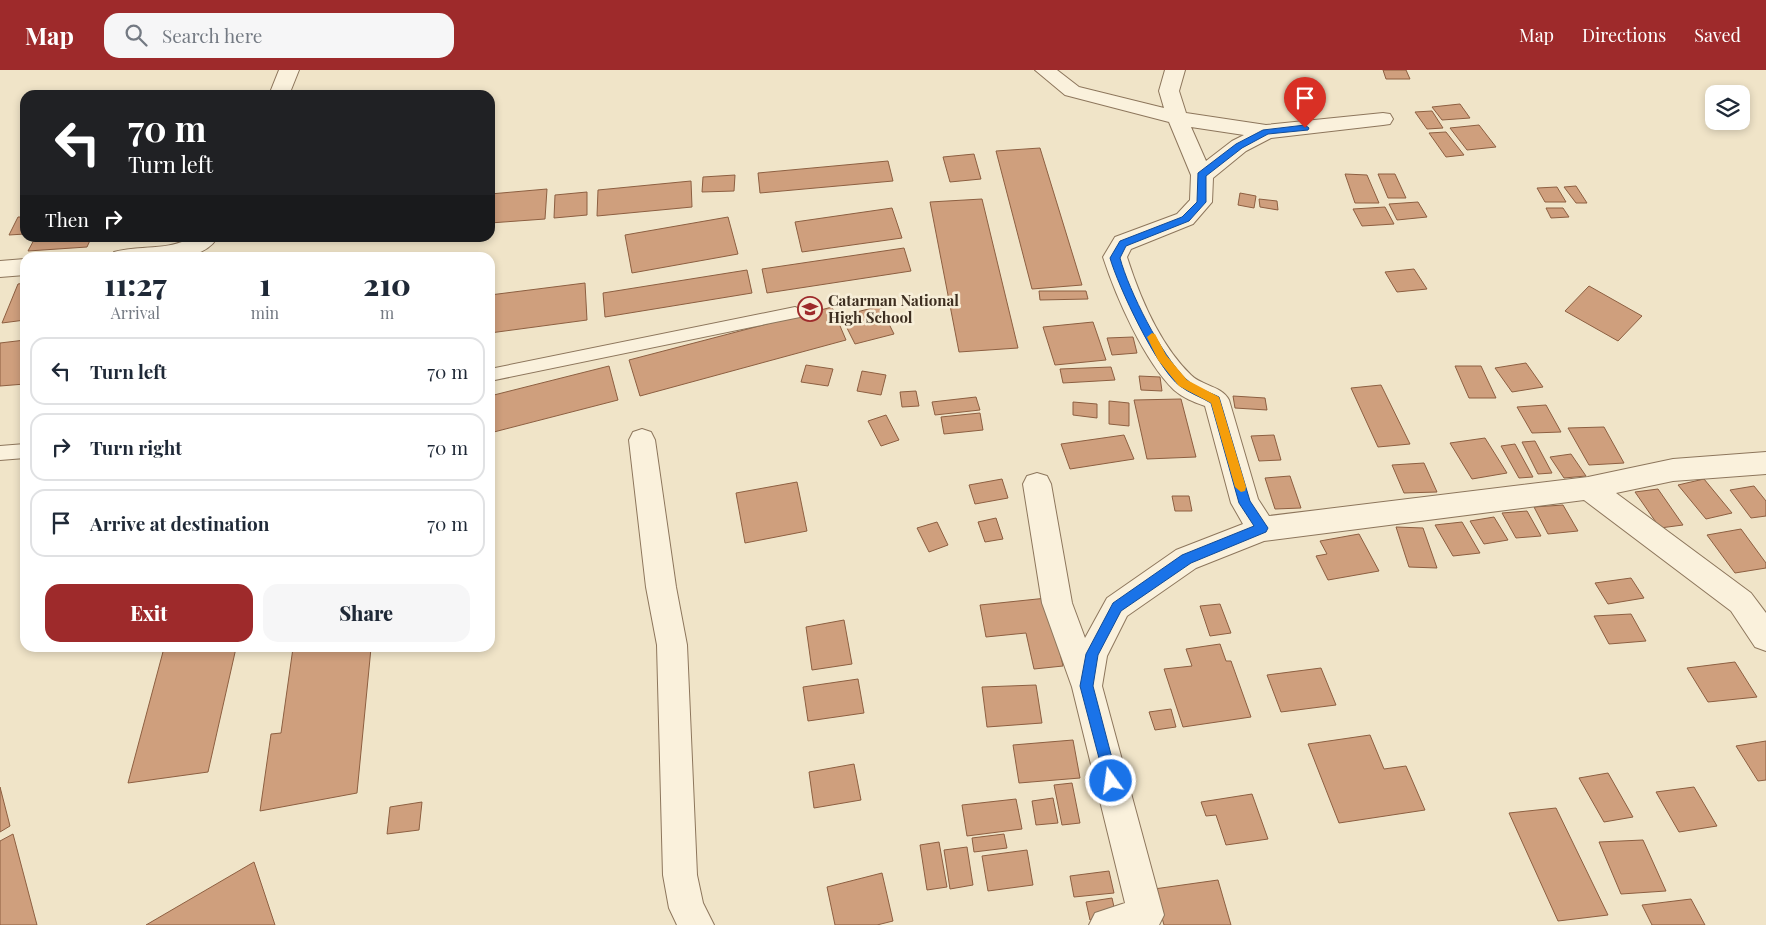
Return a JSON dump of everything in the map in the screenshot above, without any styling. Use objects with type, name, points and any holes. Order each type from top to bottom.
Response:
[{"type":"street","points":[[281,90],[289,70]]},
{"type":"street","points":[[1045,70],[1072,91],[1178,118],[1266,132],[1383,119]]},
{"type":"street","points":[[1175,70],[1169,90],[1178,118],[1202,175],[1201,202],[1185,219],[1123,244],[1115,258],[1120,275],[1162,357],[1183,383],[1216,400],[1245,503],[1262,528]]},
{"type":"street","points":[[1202,175],[1239,146],[1266,132]]},
{"type":"street","points":[[169,252],[201,242]]},
{"type":"street","points":[[0,270],[20,268]]},
{"type":"street","points":[[642,440],[661,587],[672,645],[680,875],[687,908],[696,925]]},
{"type":"street","points":[[1087,686],[1092,654],[1117,607],[1186,559],[1262,528],[1588,488],[1673,470],[1766,463]]},
{"type":"street","points":[[1037,484],[1057,603],[1087,686],[1148,920],[1107,925]]},
{"type":"street","points":[[1588,488],[1741,602],[1766,637]]},
{"type":"lane","points":[[495,374],[795,313]]},
{"type":"lane","points":[[0,453],[20,451]]},
{"type":"building","points":[[1383,70],[1406,70],[1410,79],[1386,79]]},
{"type":"building","points":[[1460,104],[1470,118],[1442,120],[1432,107]]},
{"type":"building","points":[[1432,111],[1443,128],[1427,129],[1415,112]]},
{"type":"building","points":[[1479,125],[1496,147],[1467,150],[1450,128]]},
{"type":"building","points":[[1446,132],[1464,155],[1446,157],[1429,133]]},
{"type":"building","points":[[1040,148],[1082,285],[1032,289],[996,151]]},
{"type":"building","points":[[974,154],[981,179],[950,182],[943,157]]},
{"type":"building","points":[[888,161],[893,181],[760,193],[758,173]]},
{"type":"building","points":[[1345,174],[1367,175],[1379,203],[1355,203]]},
{"type":"building","points":[[1378,174],[1395,174],[1406,198],[1388,198]]},
{"type":"building","points":[[735,175],[734,191],[702,192],[703,177]]},
{"type":"building","points":[[691,181],[692,207],[597,216],[598,190]]},
{"type":"building","points":[[1576,186],[1587,203],[1576,203],[1564,187]]},
{"type":"building","points":[[1557,187],[1566,202],[1545,202],[1537,188]]},
{"type":"building","points":[[547,189],[545,219],[495,223],[495,194]]},
{"type":"building","points":[[587,192],[587,215],[554,218],[555,195]]},
{"type":"building","points":[[1240,193],[1256,196],[1254,208],[1238,205]]},
{"type":"building","points":[[982,199],[1018,348],[959,352],[930,202]]},
{"type":"building","points":[[1259,199],[1277,201],[1278,210],[1260,207]]},
{"type":"building","points":[[1418,202],[1427,217],[1397,220],[1389,204]]},
{"type":"building","points":[[1385,207],[1394,224],[1362,226],[1353,209]]},
{"type":"building","points":[[892,208],[902,238],[802,252],[795,222]]},
{"type":"building","points":[[1546,208],[1563,208],[1569,217],[1551,218]]},
{"type":"building","points":[[18,217],[20,217],[20,234],[9,235]]},
{"type":"building","points":[[728,217],[738,254],[632,273],[625,235]]},
{"type":"building","points":[[33,242],[89,242],[87,247],[28,251]]},
{"type":"building","points":[[904,248],[911,271],[767,293],[762,269]]},
{"type":"building","points":[[1414,269],[1427,289],[1397,292],[1385,272]]},
{"type":"building","points":[[747,270],[752,293],[605,317],[603,293]]},
{"type":"building","points":[[585,283],[587,320],[495,332],[495,294]]},
{"type":"building","points":[[18,284],[20,284],[20,321],[2,323]]},
{"type":"building","points":[[1589,286],[1642,316],[1618,341],[1565,311]]},
{"type":"building","points":[[1039,291],[1086,291],[1088,299],[1040,300]]},
{"type":"building","points":[[880,306],[894,334],[855,344],[841,316]]},
{"type":"building","points":[[832,307],[846,340],[640,396],[629,360]]},
{"type":"building","points":[[1093,322],[1106,360],[1055,365],[1043,327]]},
{"type":"building","points":[[1133,337],[1137,353],[1112,355],[1107,338]]},
{"type":"building","points":[[20,341],[20,384],[0,386],[0,343]]},
{"type":"building","points":[[1526,363],[1543,387],[1512,392],[1495,368]]},
{"type":"building","points":[[806,365],[833,369],[828,386],[801,382]]},
{"type":"building","points":[[609,366],[618,400],[495,432],[495,395]]},
{"type":"building","points":[[1455,366],[1481,366],[1496,398],[1469,398]]},
{"type":"building","points":[[1111,367],[1115,380],[1063,383],[1060,369]]},
{"type":"building","points":[[862,371],[886,375],[881,395],[857,391]]},
{"type":"building","points":[[1139,376],[1160,377],[1162,391],[1141,390]]},
{"type":"building","points":[[1381,385],[1410,444],[1378,447],[1351,388]]},
{"type":"building","points":[[916,391],[919,406],[902,407],[900,392]]},
{"type":"building","points":[[1233,396],[1265,398],[1267,410],[1235,408]]},
{"type":"building","points":[[976,397],[980,410],[935,415],[932,402]]},
{"type":"building","points":[[1181,399],[1196,457],[1147,459],[1134,400]]},
{"type":"building","points":[[1109,401],[1129,403],[1129,426],[1109,424]]},
{"type":"building","points":[[1073,402],[1097,404],[1097,418],[1073,415]]},
{"type":"building","points":[[1546,405],[1561,432],[1532,433],[1517,407]]},
{"type":"building","points":[[980,413],[983,430],[944,434],[941,417]]},
{"type":"building","points":[[886,415],[899,440],[881,446],[868,421]]},
{"type":"building","points":[[1604,427],[1624,463],[1589,465],[1568,428]]},
{"type":"building","points":[[1124,435],[1134,459],[1070,469],[1061,444]]},
{"type":"building","points":[[1274,435],[1281,460],[1259,461],[1251,436]]},
{"type":"building","points":[[1485,438],[1507,473],[1472,479],[1450,443]]},
{"type":"building","points":[[1535,441],[1552,473],[1538,474],[1522,442]]},
{"type":"building","points":[[1515,444],[1533,477],[1519,478],[1501,446]]},
{"type":"building","points":[[1571,454],[1586,476],[1564,478],[1550,457]]},
{"type":"building","points":[[1424,463],[1437,492],[1404,493],[1392,465]]},
{"type":"building","points":[[1290,476],[1301,508],[1275,509],[1265,478]]},
{"type":"building","points":[[1002,479],[1008,498],[975,504],[969,485]]},
{"type":"building","points":[[1704,479],[1732,513],[1706,519],[1678,485]]},
{"type":"building","points":[[797,482],[807,531],[745,543],[736,493]]},
{"type":"building","points":[[1754,486],[1766,501],[1766,516],[1751,518],[1730,490]]},
{"type":"building","points":[[1658,489],[1683,525],[1660,528],[1635,492]]},
{"type":"building","points":[[1172,496],[1189,496],[1192,511],[1175,511]]},
{"type":"building","points":[[1563,505],[1578,531],[1548,534],[1534,507]]},
{"type":"building","points":[[1527,511],[1541,536],[1516,538],[1502,513]]},
{"type":"building","points":[[1494,517],[1508,540],[1484,544],[1470,521]]},
{"type":"building","points":[[996,518],[1003,539],[985,542],[978,522]]},
{"type":"building","points":[[937,522],[948,545],[929,552],[917,528]]},
{"type":"building","points":[[1462,522],[1480,553],[1453,556],[1435,525]]},
{"type":"building","points":[[1396,527],[1423,528],[1437,568],[1409,567]]},
{"type":"building","points":[[1741,529],[1766,563],[1766,568],[1735,573],[1707,535]]},
{"type":"building","points":[[1359,534],[1379,571],[1328,580],[1316,556],[1327,554],[1320,541]]},
{"type":"building","points":[[1631,578],[1644,598],[1608,604],[1595,583]]},
{"type":"building","points":[[1047,598],[1063,666],[1034,669],[1026,633],[986,637],[980,605]]},
{"type":"building","points":[[1220,604],[1231,633],[1210,636],[1200,606]]},
{"type":"building","points":[[1631,614],[1646,641],[1609,644],[1594,616]]},
{"type":"building","points":[[844,620],[852,664],[812,670],[806,627]]},
{"type":"building","points":[[1220,644],[1226,661],[1231,661],[1251,717],[1183,727],[1164,669],[1192,666],[1186,649]]},
{"type":"building","points":[[163,652],[235,652],[208,772],[128,783]]},
{"type":"building","points":[[292,652],[371,652],[357,793],[260,811],[271,734],[281,733]]},
{"type":"building","points":[[1735,662],[1757,697],[1708,702],[1687,668]]},
{"type":"building","points":[[1321,668],[1336,705],[1281,712],[1267,675]]},
{"type":"building","points":[[858,679],[864,713],[808,721],[803,687]]},
{"type":"building","points":[[1036,685],[1042,723],[987,727],[982,687]]},
{"type":"building","points":[[1171,709],[1176,727],[1155,730],[1149,712]]},
{"type":"building","points":[[1370,735],[1384,769],[1406,766],[1425,810],[1339,823],[1308,744]]},
{"type":"building","points":[[1073,740],[1080,778],[1019,783],[1013,745]]},
{"type":"building","points":[[1766,741],[1766,780],[1758,781],[1736,746]]},
{"type":"building","points":[[854,764],[861,800],[814,808],[809,772]]},
{"type":"building","points":[[1608,773],[1633,817],[1604,822],[1579,778]]},
{"type":"building","points":[[1072,783],[1080,823],[1062,825],[1054,785]]},
{"type":"building","points":[[0,787],[10,826],[0,832]]},
{"type":"building","points":[[1694,787],[1717,826],[1679,832],[1656,792]]},
{"type":"building","points":[[1252,794],[1268,839],[1226,845],[1216,815],[1206,816],[1201,802]]},
{"type":"building","points":[[1053,798],[1058,823],[1036,825],[1032,801]]},
{"type":"building","points":[[1016,799],[1022,829],[967,836],[962,805]]},
{"type":"building","points":[[422,802],[419,830],[387,834],[390,807]]},
{"type":"building","points":[[1556,808],[1608,915],[1558,921],[1509,813]]},
{"type":"building","points":[[13,834],[37,925],[0,925],[0,841]]},
{"type":"building","points":[[1004,834],[1007,848],[974,852],[972,838]]},
{"type":"building","points":[[1643,840],[1666,891],[1621,894],[1599,842]]},
{"type":"building","points":[[939,842],[947,887],[927,890],[920,845]]},
{"type":"building","points":[[967,847],[973,885],[950,889],[944,850]]},
{"type":"building","points":[[1027,850],[1033,885],[988,891],[982,856]]},
{"type":"building","points":[[254,862],[275,925],[146,925]]},
{"type":"building","points":[[1109,871],[1114,893],[1074,897],[1070,876]]},
{"type":"building","points":[[882,873],[893,921],[877,925],[835,925],[827,887]]},
{"type":"building","points":[[1218,880],[1231,925],[1164,925],[1154,889]]},
{"type":"building","points":[[1112,898],[1116,916],[1090,920],[1086,902]]},
{"type":"building","points":[[1691,899],[1705,925],[1652,925],[1642,905]]},
{"type":"slow traffic","points":[[1152,337],[1162,357],[1183,383],[1216,400],[1241,487]]},
{"type":"place","name":"Catarman National High School","points":[[810,309]]},
{"type":"route","points":[[1111,781],[1087,686],[1092,654],[1117,607],[1186,559],[1262,528],[1245,503],[1216,400],[1183,383],[1162,357],[1120,275],[1115,258],[1123,244],[1185,219],[1201,202],[1202,175],[1239,146],[1266,132],[1305,128]]}]
